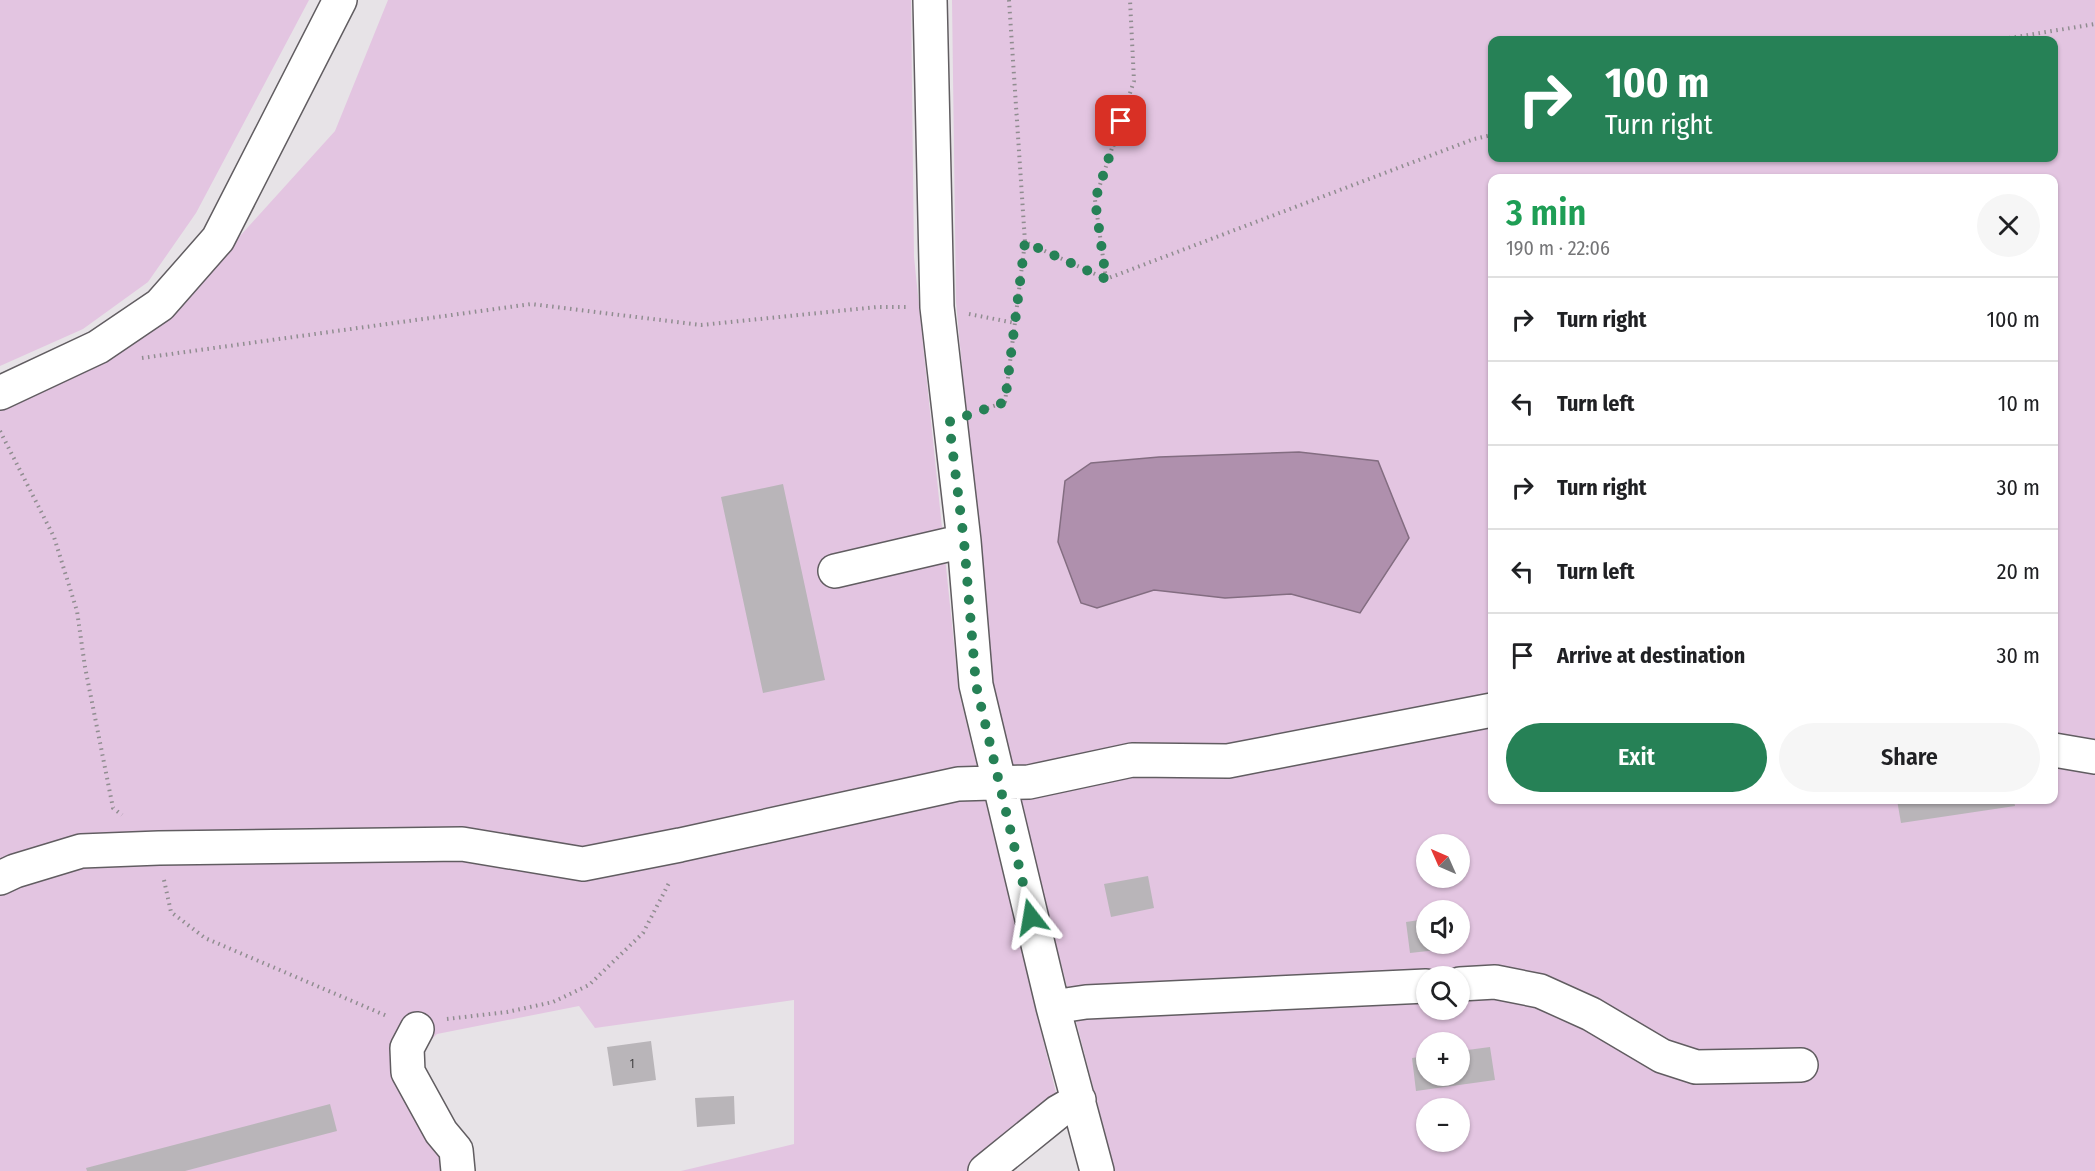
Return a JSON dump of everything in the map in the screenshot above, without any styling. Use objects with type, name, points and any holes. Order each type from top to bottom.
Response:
[{"type":"street","points":[[0,393],[98,347],[160,305],[218,239],[340,0]]},
{"type":"street","points":[[930,0],[937,307],[964,541],[976,685],[997,782],[1053,1007],[1097,1171]]},
{"type":"street","points":[[835,571],[964,541]]},
{"type":"street","points":[[0,878],[15,871],[81,851],[159,848],[462,844],[583,864],[958,784],[1029,782],[1132,760],[1228,761],[1488,711]]},
{"type":"street","points":[[2058,751],[2095,757]]},
{"type":"street","points":[[1470,983],[1495,982],[1540,991],[1591,1014],[1662,1056],[1696,1067],[1801,1065]]},
{"type":"street","points":[[1053,1007],[1086,1002],[1416,986]]},
{"type":"street","points":[[417,1029],[407,1048],[408,1072],[441,1132],[456,1150],[458,1171]]},
{"type":"street","points":[[985,1171],[1058,1112],[1079,1100]]},
{"type":"path","points":[[949,422],[1005,402],[1025,242],[1009,0]]},
{"type":"path","points":[[1106,279],[1095,200],[1134,81],[1131,0]]},
{"type":"path","points":[[2022,36],[2095,24]]},
{"type":"path","points":[[1025,242],[1106,279],[1474,139],[1488,136]]},
{"type":"path","points":[[98,347],[111,363],[531,304],[701,325],[877,308],[937,307],[1016,323]]},
{"type":"path","points":[[0,431],[54,537],[77,611],[85,667],[113,808],[159,848],[171,912],[206,939],[417,1029],[449,1018],[507,1012],[552,1002],[589,986],[643,933],[676,868],[680,845]]},
{"type":"shaded area","points":[[0,0],[309,0],[196,213],[148,282],[83,329],[0,366]]},
{"type":"shaded area","points":[[388,0],[911,0],[914,257],[959,692],[1064,1126],[1009,1171],[681,1171],[794,1144],[794,1000],[595,1028],[579,1006],[437,1034],[423,1047],[419,1071],[468,1171],[0,1171],[0,405],[173,310],[335,131]]},
{"type":"shaded area","points":[[952,0],[2095,0],[2095,1171],[1115,1171],[1009,764],[991,681],[956,302]]},
{"type":"shaded area","points":[[1299,452],[1378,461],[1409,538],[1360,613],[1291,594],[1225,598],[1154,590],[1097,608],[1081,603],[1058,542],[1065,481],[1091,463],[1159,457]]},
{"type":"building","points":[[783,484],[825,680],[763,693],[721,497]]},
{"type":"building","points":[[1898,804],[2015,804],[2015,806],[1901,823]]},
{"type":"building","points":[[1148,876],[1154,908],[1111,917],[1104,884]]},
{"type":"building","points":[[1416,920],[1416,952],[1410,953],[1406,922]]},
{"type":"building","points":[[651,1041],[656,1080],[613,1086],[607,1047]]},
{"type":"building","points":[[1490,1047],[1495,1080],[1470,1083],[1470,1050]]},
{"type":"building","points":[[1416,1057],[1416,1086],[1452,1086],[1416,1091],[1412,1058]]},
{"type":"building","points":[[734,1096],[735,1124],[697,1127],[695,1098]]},
{"type":"building","points":[[330,1104],[337,1131],[185,1171],[87,1171],[86,1168]]},
{"type":"route","points":[[1031,917],[997,782],[976,685],[964,541],[949,422],[1005,402],[1025,242],[1106,279],[1095,200],[1121,121]]}]
